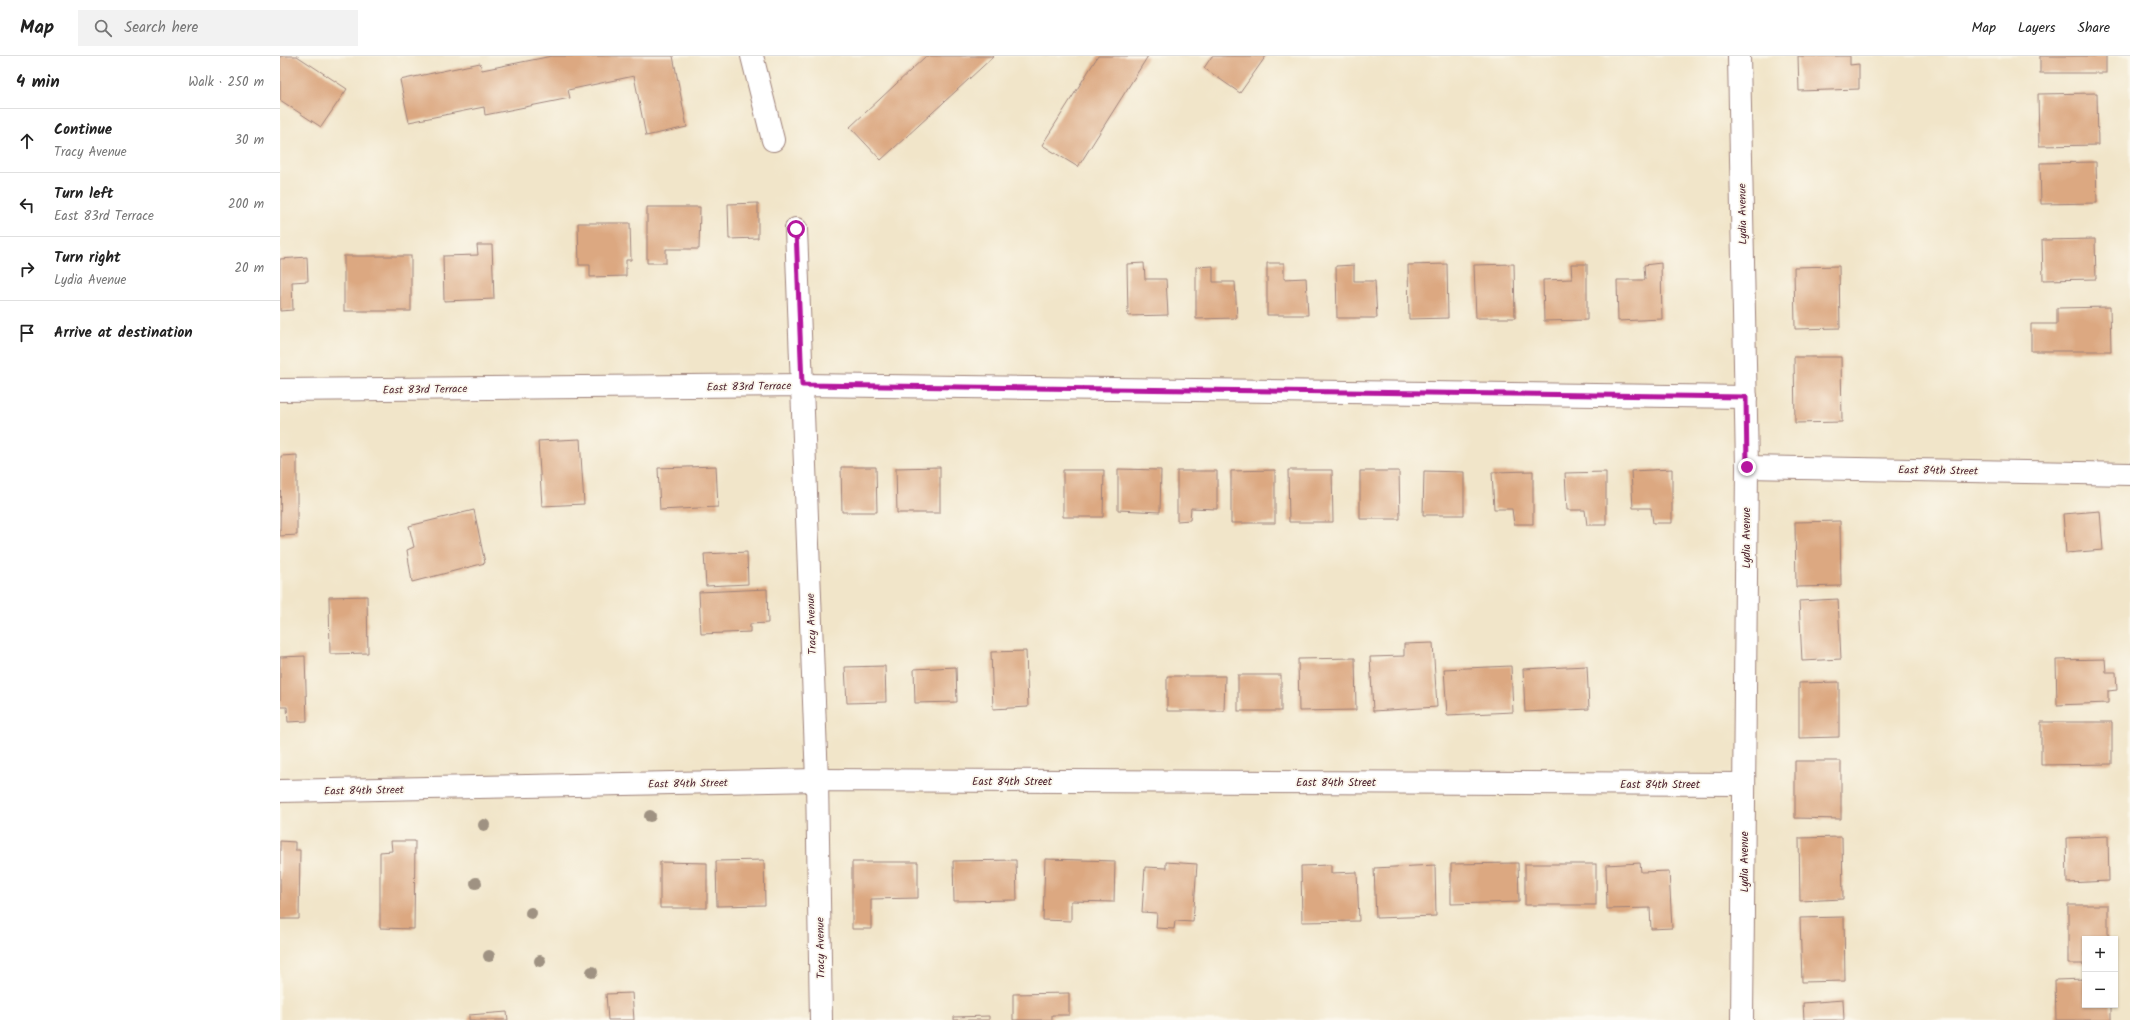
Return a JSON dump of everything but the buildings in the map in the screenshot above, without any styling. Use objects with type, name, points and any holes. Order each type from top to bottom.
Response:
[{"type":"street","points":[[752,56],[773,140]]},
{"type":"street","name":"Lydia Avenue","points":[[1739,56],[1747,467],[1742,1020]]},
{"type":"street","name":"Tracy Avenue","points":[[796,229],[816,780],[821,1020]]},
{"type":"street","name":"East 83rd Terrace","points":[[280,390],[802,385],[1746,397]]},
{"type":"street","name":"East 84th Street","points":[[1747,467],[2130,474]]},
{"type":"street","name":"East 84th Street","points":[[280,792],[816,780],[1744,784]]},
{"type":"route","points":[[796,229],[802,385],[1746,397],[1747,467]]}]
